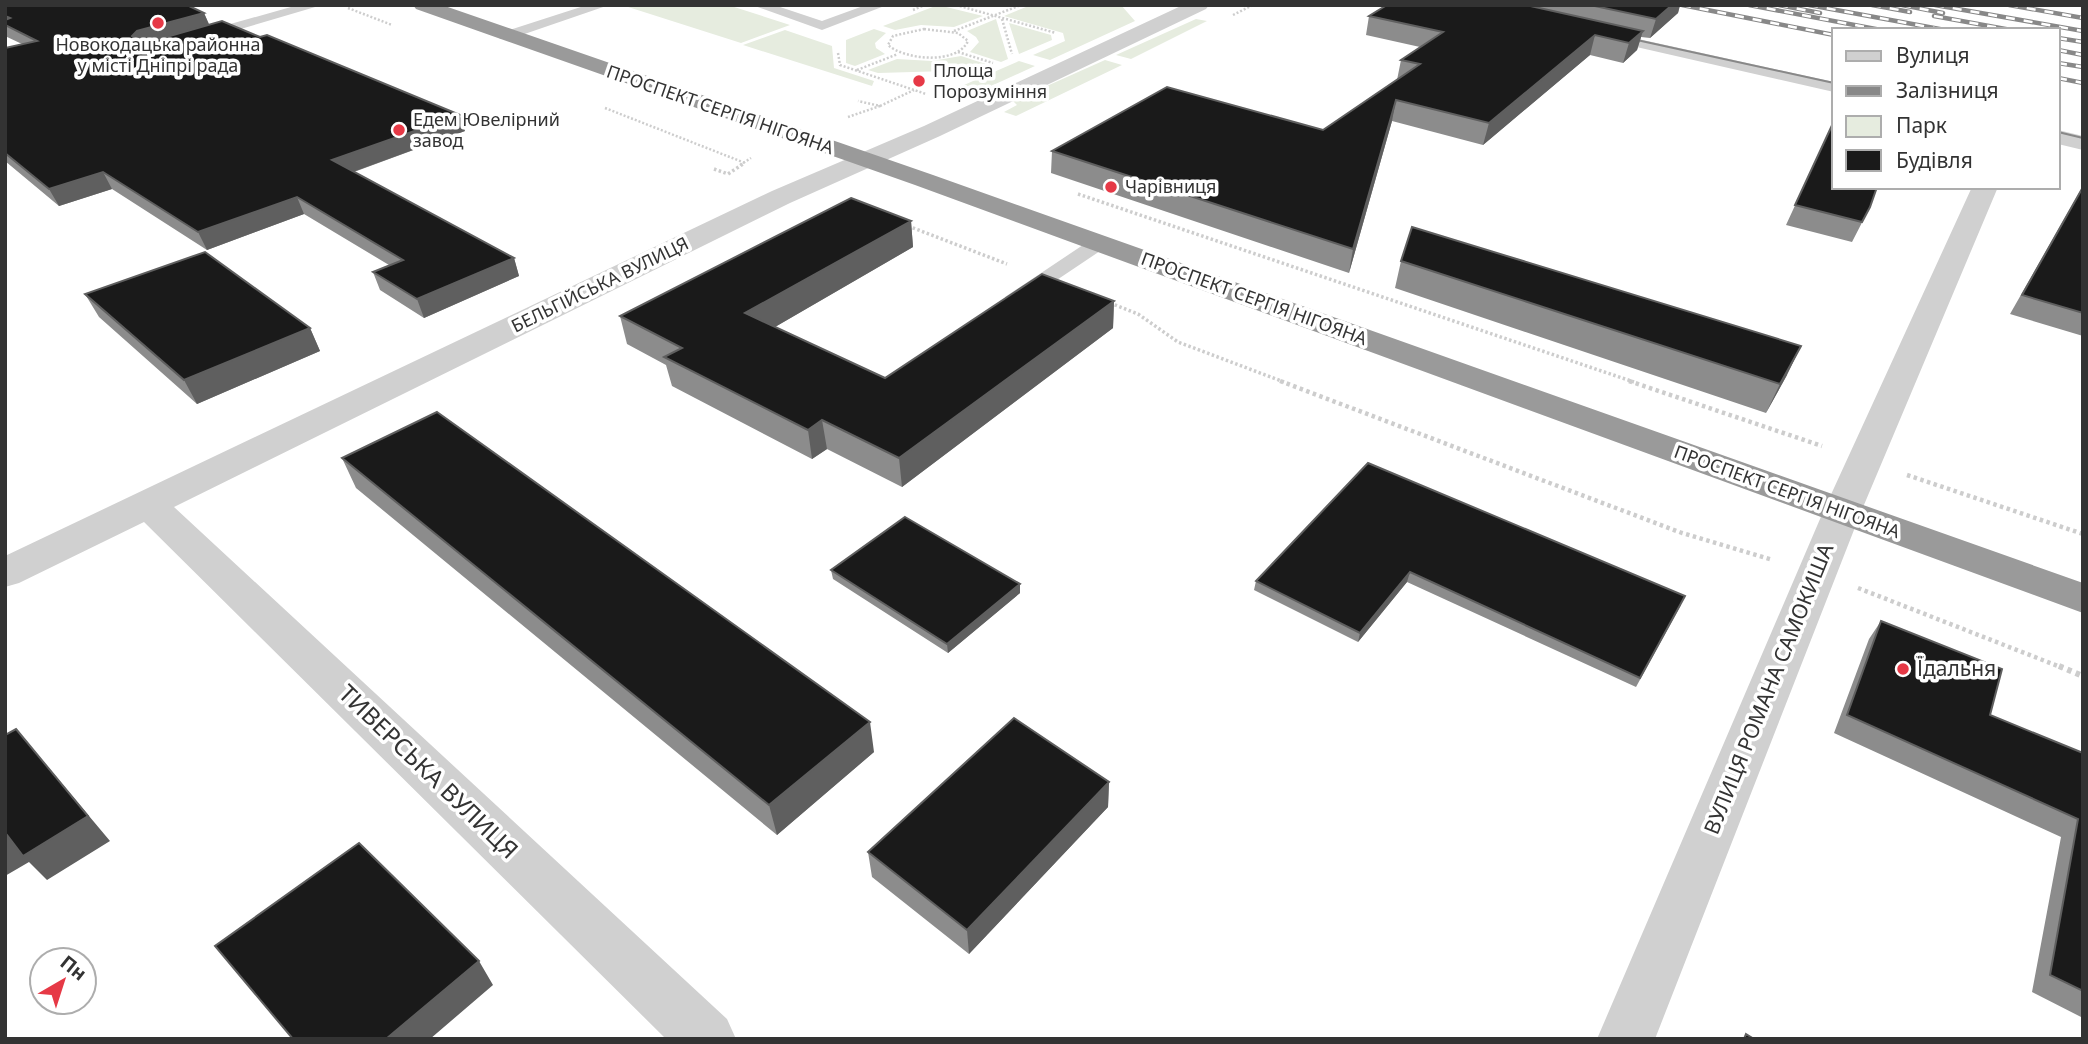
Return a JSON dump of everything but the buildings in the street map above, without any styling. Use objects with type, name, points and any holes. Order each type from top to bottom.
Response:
[{"type":"highway","name":"ПРОСПЕКТ СЕРГІЯ НІГОЯНА","points":[[423,5],[1099,243],[2083,598]]},
{"type":"street","name":"БЕЛЬГІЙСЬКА ВУЛИЦЯ","points":[[5,573],[781,197],[1199,5]]},
{"type":"street","points":[[2060,137],[2083,143]]},
{"type":"street","name":"ВУЛИЦЯ РОМАНА САМОКИША","points":[[1626,1039],[1842,512],[1984,189]]},
{"type":"street","name":"ТИВЕРСЬКА ВУЛИЦЯ","points":[[149,505],[707,1039]]},
{"type":"lane","points":[[188,40],[315,5]]},
{"type":"lane","points":[[505,36],[602,5]]},
{"type":"lane","points":[[759,5],[822,26],[880,5]]},
{"type":"lane","points":[[1581,31],[1832,87]]},
{"type":"lane","points":[[999,308],[1099,243]]},
{"type":"path","points":[[904,13],[925,5]]},
{"type":"path","points":[[956,5],[1057,34],[1059,40]]},
{"type":"path","points":[[954,32],[1021,5]]},
{"type":"path","points":[[1002,18],[1014,60]]},
{"type":"path","points":[[899,54],[888,45],[888,41],[901,33],[924,29],[954,32],[965,37],[968,41],[966,46],[957,52]]},
{"type":"path","points":[[838,51],[840,65],[931,96]]},
{"type":"path","points":[[856,71],[899,54],[924,57],[957,52],[1002,65]]},
{"type":"path","points":[[842,119],[915,90]]},
{"type":"path","points":[[858,101],[880,106]]},
{"type":"path","points":[[714,169],[728,174],[751,158]]},
{"type":"path","points":[[1070,191],[2083,534]]},
{"type":"path","points":[[902,224],[1138,314],[1178,342],[1230,362],[1682,533],[1817,572],[2083,676]]},
{"type":"green space","points":[[728,5],[790,25],[741,43],[625,6]]},
{"type":"green space","points":[[938,5],[983,16],[954,27],[921,25],[895,30],[883,26]]},
{"type":"green space","points":[[1031,5],[1121,5],[1135,21],[1050,60],[1033,55],[1065,41],[1063,33],[1004,16]]},
{"type":"green space","points":[[996,19],[1008,59],[1001,62],[970,52],[979,42],[967,31]]},
{"type":"green space","points":[[1196,19],[1207,21],[1131,59],[1116,55]]},
{"type":"green space","points":[[1009,23],[1051,35],[1052,40],[1019,54]]},
{"type":"green space","points":[[874,29],[886,33],[875,43],[876,48],[885,54],[855,66],[846,63],[846,40]]},
{"type":"green space","points":[[785,30],[832,46],[834,68],[874,81],[872,86],[743,45]]},
{"type":"green space","points":[[961,56],[992,66],[983,70],[878,73],[868,70],[897,59],[932,61]]},
{"type":"green space","points":[[1105,60],[1122,65],[1016,116],[1004,112],[1017,105],[1013,101]]},
{"type":"green space","points":[[1019,61],[1035,66],[980,91],[964,85]]},
{"type":"tram line","points":[[1623,37],[1832,83]]},
{"type":"tram line","points":[[2060,132],[2083,138]]},
{"type":"railway","points":[[1682,5],[1832,35]]},
{"type":"railway","points":[[1749,5],[1870,28]]},
{"type":"railway","points":[[1779,5],[1820,13]]},
{"type":"railway","points":[[1809,5],[1934,28]]},
{"type":"railway","points":[[1872,5],[1910,12]]},
{"type":"railway","points":[[1902,5],[1943,13]]},
{"type":"railway","points":[[1935,5],[2083,31]]},
{"type":"railway","points":[[2009,5],[2083,18]]},
{"type":"railway","points":[[1934,16],[2000,28]]},
{"type":"railway","points":[[2060,38],[2083,42]]},
{"type":"railway","points":[[2060,50],[2083,55]]},
{"type":"railway","points":[[2060,63],[2083,67]]},
{"type":"railway","points":[[2060,78],[2083,83]]},
{"type":"place","name":"Новокодацька районна у місті Дніпрі рада","points":[[158,23]]},
{"type":"place","name":"Площа Порозуміння","points":[[919,81]]},
{"type":"place","name":"Едем Ювелірний завод","points":[[399,130]]},
{"type":"place","name":"Чарівниця","points":[[1111,187]]},
{"type":"place","name":"Їдальня","points":[[1903,669]]}]
